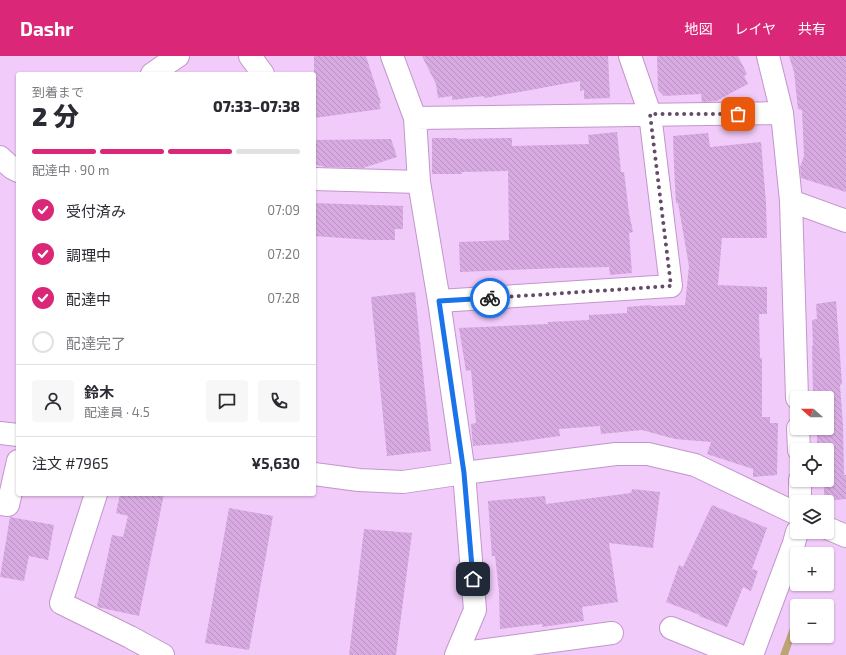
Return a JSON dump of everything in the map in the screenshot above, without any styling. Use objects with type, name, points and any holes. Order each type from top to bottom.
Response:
[{"type":"street","points":[[155,72],[178,56]]},
{"type":"street","points":[[250,56],[262,72]]},
{"type":"street","points":[[392,56],[415,118],[420,182],[464,473],[475,610],[457,654],[612,633]]},
{"type":"street","points":[[439,301],[671,286],[650,114],[630,56]]},
{"type":"street","points":[[768,56],[782,113],[791,201],[797,391]]},
{"type":"street","points":[[415,118],[782,113]]},
{"type":"street","points":[[316,179],[420,182]]},
{"type":"street","points":[[791,201],[846,221]]},
{"type":"street","points":[[0,433],[16,435]]},
{"type":"street","points":[[316,474],[359,480],[403,482],[616,454],[648,454],[695,466],[790,511]]},
{"type":"street","points":[[0,504],[8,505],[16,470]]},
{"type":"street","points":[[95,496],[61,603],[163,655]]},
{"type":"street","points":[[834,531],[846,536]]},
{"type":"street","points":[[752,655],[795,539]]},
{"type":"street","points":[[671,628],[738,655]]},
{"type":"shaded area","points":[[790,628],[790,643],[792,643],[788,655],[780,655]]},
{"type":"building","points":[[314,56],[366,56],[381,103],[379,104],[381,109],[316,118],[316,72],[314,72]]},
{"type":"building","points":[[422,56],[608,56],[610,98],[584,99],[584,90],[580,91],[580,81],[485,98],[484,96],[452,100],[452,96],[438,98],[436,84]]},
{"type":"building","points":[[657,56],[738,56],[747,74],[744,76],[748,84],[716,101],[702,102],[701,94],[664,96],[658,90]]},
{"type":"building","points":[[789,56],[846,56],[846,192],[801,178],[800,167],[804,156],[802,110],[798,109],[794,72]]},
{"type":"building","points":[[617,132],[621,172],[624,172],[633,232],[629,233],[632,273],[610,275],[609,267],[460,272],[459,242],[509,240],[508,171],[432,174],[432,138],[512,138],[512,146],[589,144],[588,135]]},
{"type":"building","points":[[708,133],[710,147],[761,142],[767,238],[722,238],[718,285],[767,287],[767,314],[759,314],[760,358],[762,358],[762,417],[770,417],[770,423],[778,423],[777,475],[753,477],[753,469],[707,454],[711,442],[675,439],[642,430],[601,434],[600,426],[559,429],[560,436],[510,443],[473,446],[471,424],[476,423],[471,370],[466,371],[459,328],[548,324],[548,322],[589,320],[589,315],[627,313],[627,307],[685,305],[689,266],[678,203],[676,203],[673,136]]},
{"type":"building","points":[[391,139],[397,157],[363,168],[325,167],[316,165],[316,140]]},
{"type":"building","points":[[316,203],[403,206],[403,229],[395,229],[395,240],[316,236]]},
{"type":"building","points":[[415,292],[431,451],[387,456],[371,297]]},
{"type":"building","points":[[836,301],[842,384],[840,385],[844,475],[846,475],[846,499],[834,500],[834,495],[824,495],[824,487],[834,487],[834,443],[817,443],[817,435],[834,435],[834,391],[813,391],[812,320],[817,319],[816,304]]},
{"type":"building","points":[[632,489],[660,492],[653,548],[609,543],[618,602],[582,607],[584,621],[542,627],[542,624],[500,629],[499,591],[495,556],[492,556],[488,501],[545,496],[546,504],[631,493]]},
{"type":"building","points":[[120,496],[164,496],[139,616],[97,607],[112,535],[123,537],[128,516],[116,513]]},
{"type":"building","points":[[712,505],[767,528],[752,569],[758,571],[751,591],[743,587],[727,627],[666,602],[679,565],[683,567]]},
{"type":"building","points":[[229,508],[273,516],[249,650],[205,643]]},
{"type":"building","points":[[10,517],[54,525],[48,560],[29,556],[24,581],[0,577]]},
{"type":"building","points":[[364,529],[412,533],[396,655],[349,655]]},
{"type":"way so far","points":[[490,298],[671,286],[650,114],[738,114]]},
{"type":"route","points":[[473,579],[464,473],[439,301],[490,298]]}]
